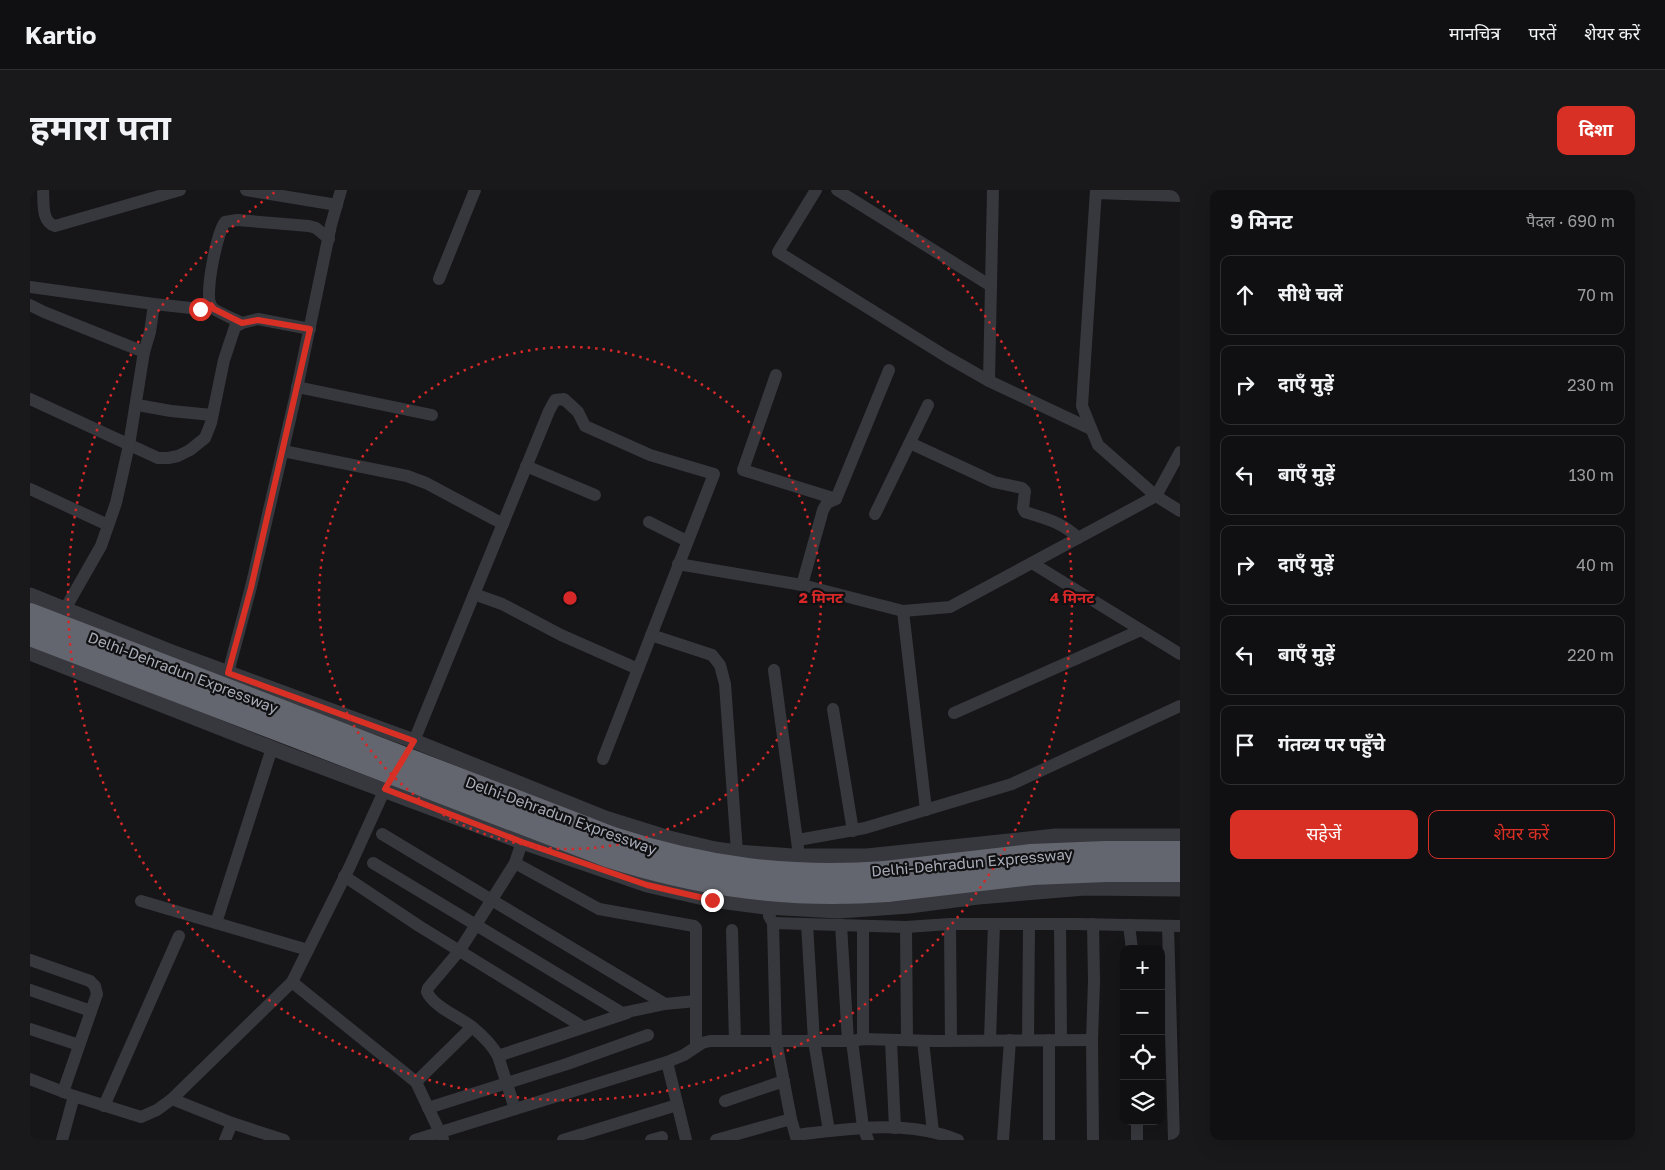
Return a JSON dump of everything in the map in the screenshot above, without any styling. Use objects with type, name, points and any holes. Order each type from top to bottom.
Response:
[{"type":"highway","name":"Delhi-Dehradun Expressway","points":[[30,614],[613,838],[651,850],[706,863],[776,873],[855,874],[1031,855],[1180,852]]},
{"type":"highway","name":"Delhi-Dehradun Expressway","points":[[30,635],[606,856],[702,882],[765,891],[856,893],[1033,874],[1106,871],[1180,871]]},
{"type":"street","points":[[43,190],[44,213],[50,225],[55,226],[180,190]]},
{"type":"street","points":[[246,190],[337,204]]},
{"type":"street","points":[[228,673],[251,588],[341,190]]},
{"type":"street","points":[[439,279],[476,190]]},
{"type":"street","points":[[816,190],[778,252],[989,381],[1091,429]]},
{"type":"street","points":[[837,190],[991,286]]},
{"type":"street","points":[[989,381],[993,190]]},
{"type":"street","points":[[1180,196],[1096,191],[1082,406],[1098,446],[1156,496],[1180,511]]},
{"type":"street","points":[[242,323],[214,309],[209,302],[216,244],[225,222],[237,220],[309,226],[316,228],[329,239]]},
{"type":"street","points":[[30,286],[200,309],[211,305]]},
{"type":"street","points":[[65,609],[101,546],[116,503],[130,445],[144,352],[150,332],[154,304]]},
{"type":"street","points":[[30,305],[144,352]]},
{"type":"street","points":[[30,399],[158,458],[178,456],[190,450],[205,438],[211,424],[230,338],[235,327],[242,323],[258,320],[310,329]]},
{"type":"street","points":[[802,586],[823,510],[828,503],[836,499],[889,370]]},
{"type":"street","points":[[776,375],[743,470],[836,499]]},
{"type":"street","points":[[297,387],[432,415]]},
{"type":"street","points":[[30,1079],[104,1106],[141,1116],[157,1110],[172,1099],[292,982],[385,789],[414,741],[554,400],[564,400],[578,412],[585,426],[650,455],[714,474],[603,759]]},
{"type":"street","points":[[876,514],[928,405]]},
{"type":"street","points":[[143,406],[212,415]]},
{"type":"street","points":[[910,442],[994,482],[1022,488],[1025,491],[1023,508],[1025,512],[1061,524],[1078,538]]},
{"type":"street","points":[[283,451],[407,476],[426,483],[502,524]]},
{"type":"street","points":[[678,564],[802,586],[903,612],[950,607],[1156,496],[1180,452]]},
{"type":"street","points":[[526,466],[595,495]]},
{"type":"street","points":[[30,489],[108,524]]},
{"type":"street","points":[[649,522],[687,541]]},
{"type":"street","points":[[1032,563],[1180,654]]},
{"type":"street","points":[[474,594],[502,604],[562,635],[638,668]]},
{"type":"street","points":[[30,595],[228,673],[414,741],[605,818],[669,838],[737,852],[799,856],[867,856],[1056,836],[1180,836]]},
{"type":"street","points":[[903,612],[926,810]]},
{"type":"street","points":[[954,713],[1141,630]]},
{"type":"street","points":[[651,635],[712,655],[720,665],[725,684],[737,852]]},
{"type":"street","points":[[30,653],[272,748],[522,842],[647,885],[712,900],[764,908],[838,911],[909,906],[978,897],[1085,888],[1180,889]]},
{"type":"street","points":[[774,670],[799,856]]},
{"type":"street","points":[[798,840],[853,832],[1012,784],[1180,706]]},
{"type":"street","points":[[833,709],[853,832]]},
{"type":"street","points":[[216,923],[272,748]]},
{"type":"street","points":[[382,834],[665,1004]]},
{"type":"street","points":[[515,1109],[498,1056],[488,1042],[472,1027],[432,1000],[427,992],[428,988],[460,950],[476,925],[515,863],[522,842]]},
{"type":"street","points":[[373,863],[622,1014],[627,1013]]},
{"type":"street","points":[[515,863],[598,910],[694,926],[696,928],[696,1047]]},
{"type":"street","points":[[344,876],[419,926],[583,1027]]},
{"type":"street","points":[[141,901],[308,950]]},
{"type":"street","points":[[764,908],[774,923],[776,1041],[791,1119],[797,1137],[863,1127],[916,1129],[958,1140]]},
{"type":"street","points":[[774,923],[906,927],[950,924],[1174,926],[1174,1140]]},
{"type":"street","points":[[807,924],[814,1041],[829,1131]]},
{"type":"street","points":[[950,924],[951,1041]]},
{"type":"street","points":[[990,1040],[994,924]]},
{"type":"street","points":[[1028,1040],[1029,924]]},
{"type":"street","points":[[1049,1140],[1060,924]]},
{"type":"street","points":[[1093,924],[1093,1140]]},
{"type":"street","points":[[841,925],[863,1127],[868,1140]]},
{"type":"street","points":[[1129,925],[1132,945]]},
{"type":"street","points":[[854,1040],[863,926]]},
{"type":"street","points":[[906,927],[907,1040]]},
{"type":"street","points":[[732,930],[735,1041]]},
{"type":"street","points":[[104,1106],[179,936]]},
{"type":"street","points":[[30,960],[90,981],[95,986],[97,994],[79,1045],[62,1140]]},
{"type":"street","points":[[292,982],[416,1082],[442,1136]]},
{"type":"street","points":[[30,990],[91,1011]]},
{"type":"street","points":[[498,1056],[627,1013],[665,1004],[696,1001]]},
{"type":"street","points":[[416,1082],[472,1027]]},
{"type":"street","points":[[30,1029],[79,1045]]},
{"type":"street","points":[[428,1108],[567,1064],[648,1035]]},
{"type":"street","points":[[1003,1140],[1010,1040]]},
{"type":"street","points":[[415,1140],[442,1136],[515,1109],[667,1062],[710,1042],[1092,1040]]},
{"type":"street","points":[[891,1041],[895,1128]]},
{"type":"street","points":[[923,1041],[933,1132]]},
{"type":"street","points":[[667,1062],[686,1140]]},
{"type":"street","points":[[725,1101],[784,1081]]},
{"type":"street","points":[[172,1099],[260,1136],[284,1140]]},
{"type":"street","points":[[563,1140],[677,1104]]},
{"type":"street","points":[[716,1140],[791,1119]]},
{"type":"street","points":[[225,1140],[232,1123]]},
{"type":"street","points":[[1137,1125],[1137,1140]]},
{"type":"route","points":[[200,309],[211,305],[214,309],[242,323],[258,320],[273,321],[310,329],[251,588],[228,673],[414,741],[385,789],[522,842],[647,885],[712,900]]}]
